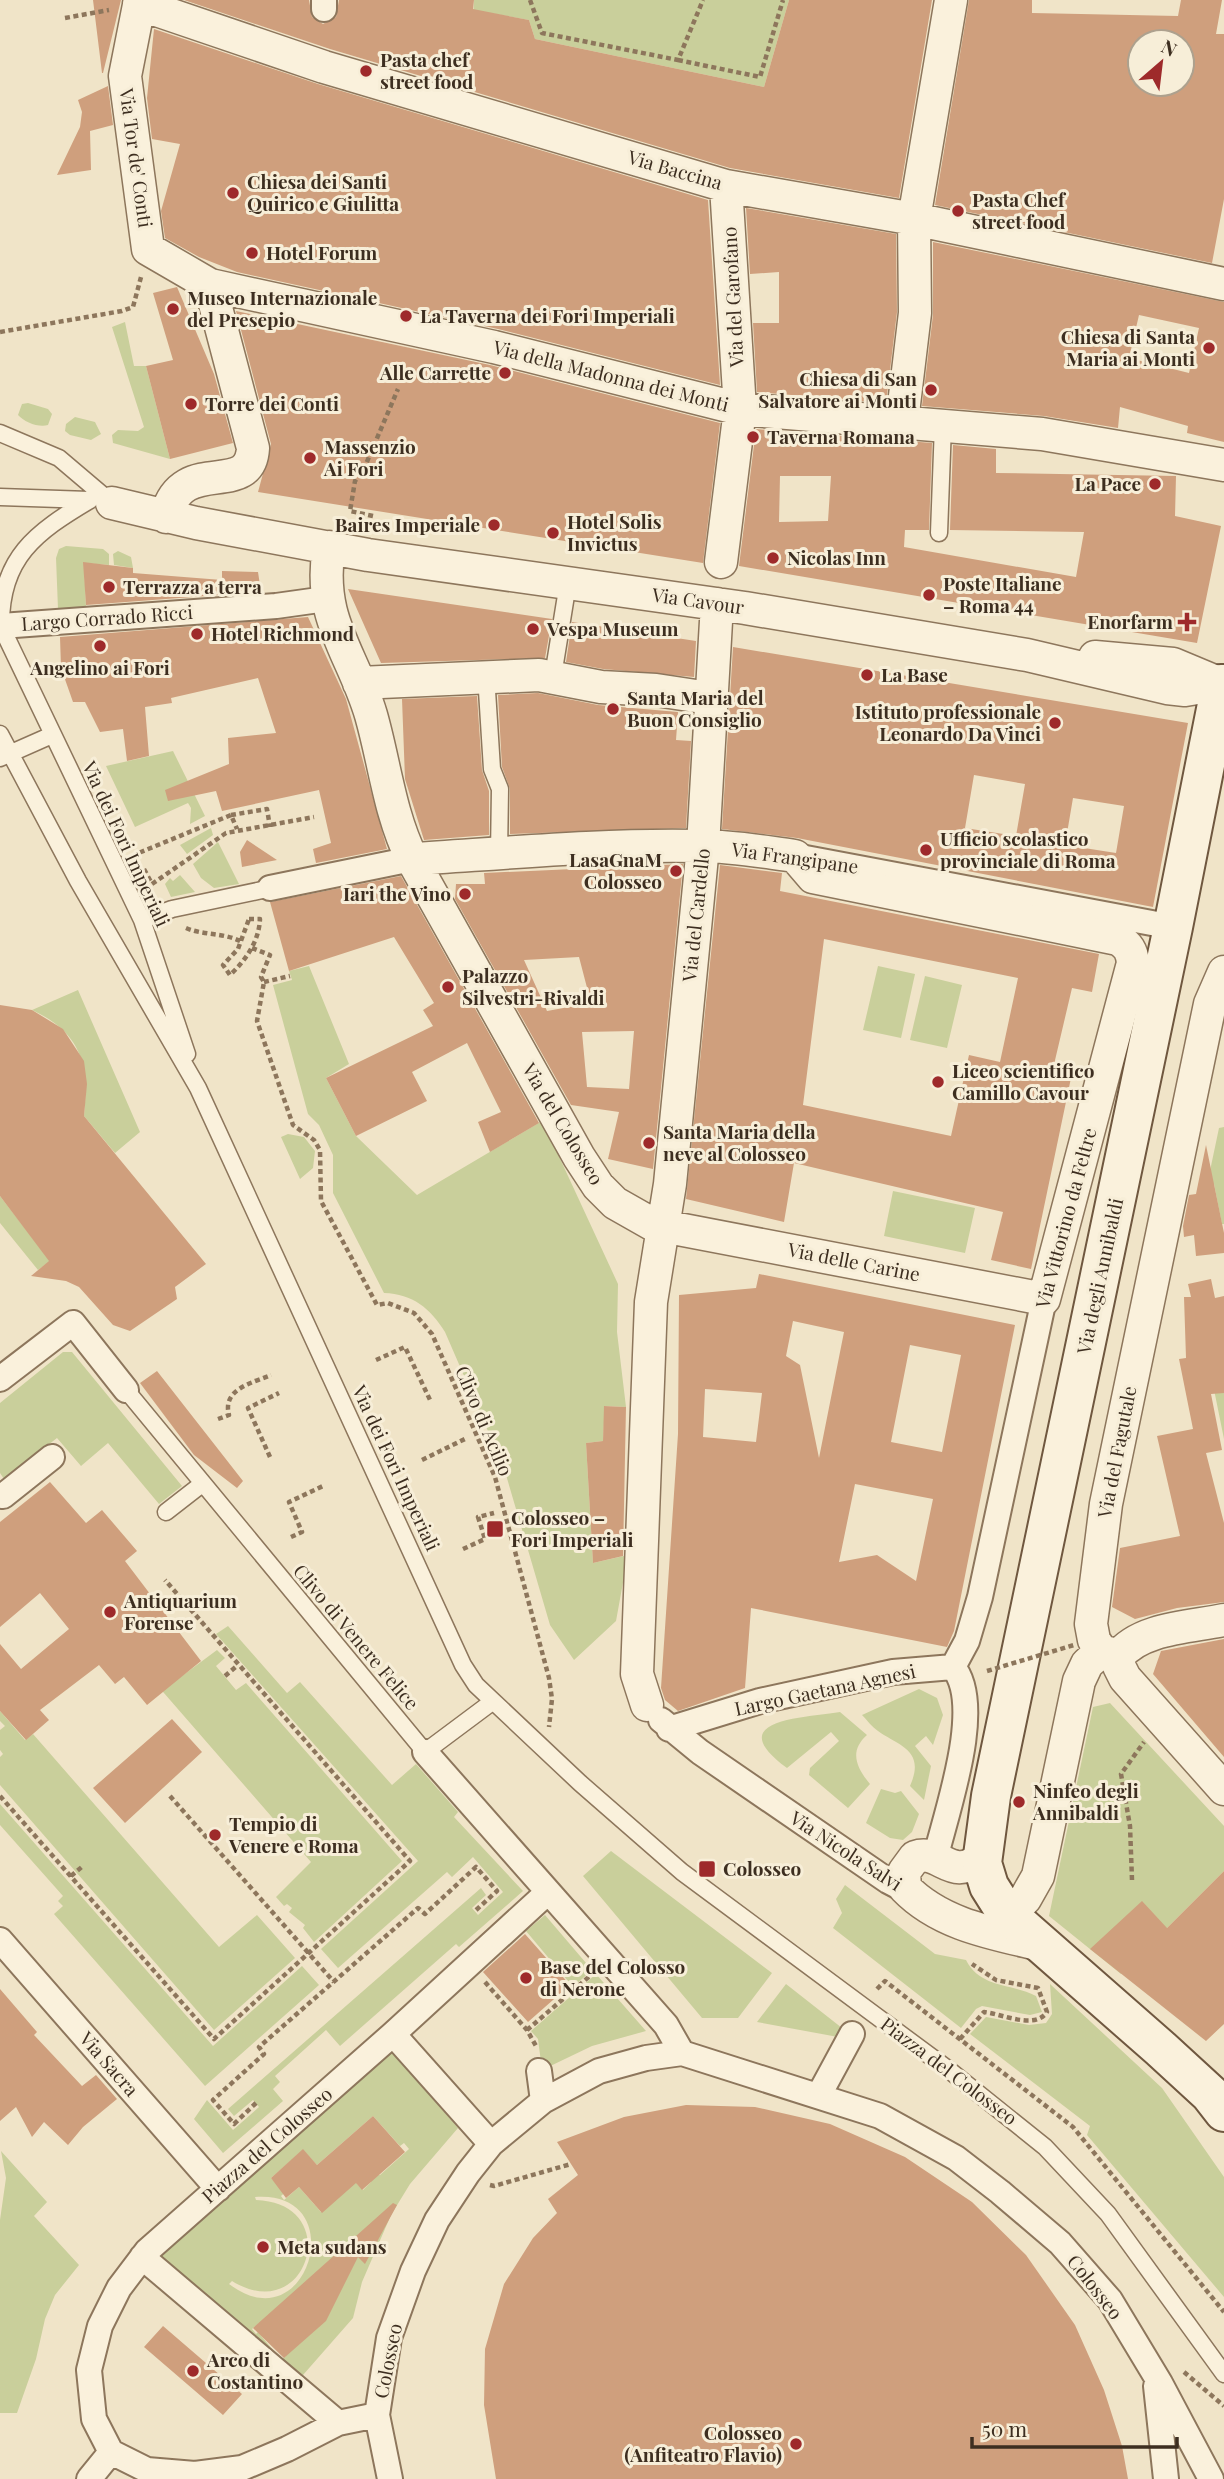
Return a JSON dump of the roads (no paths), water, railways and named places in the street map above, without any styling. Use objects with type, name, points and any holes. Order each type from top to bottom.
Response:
[{"type":"main road","name":"Via degli Annibaldi","points":[[983,1863],[991,1796],[1223,677]]},
{"type":"main road","name":"Via Nicola Salvi","points":[[983,1863],[994,1896],[1006,1913],[1038,1944],[1131,2021],[1222,2103]]},
{"type":"street","points":[[902,421],[915,313],[914,219],[951,0]]},
{"type":"street","name":"Via Baccina","points":[[139,2],[324,67],[726,186],[1222,274]]},
{"type":"street","name":"Via Tor de' Conti","points":[[139,2],[125,76],[148,249],[210,285]]},
{"type":"street","name":"Via del Garofano","points":[[721,562],[740,409],[726,186]]},
{"type":"street","points":[[166,517],[171,498],[182,486],[247,468],[252,459],[253,443],[210,285]]},
{"type":"street","name":"Via della Madonna dei Monti","points":[[210,285],[494,347],[740,409],[1042,434],[1224,465]]},
{"type":"street","points":[[101,502],[166,517],[330,547],[326,599]]},
{"type":"street","name":"Via Cavour","points":[[330,547],[368,555],[717,604],[1027,655],[1167,688],[1185,690],[1223,677]]},
{"type":"street","name":"Largo Corrado Ricci","points":[[1,625],[276,606],[326,599]]},
{"type":"street","name":"Via del Colosseo","points":[[326,599],[335,629],[359,683],[375,729],[394,817],[412,859],[558,1121],[598,1186],[624,1210],[652,1224],[664,1226]]},
{"type":"street","name":"Via del Cardello","points":[[664,1226],[703,846],[709,698],[717,604]]},
{"type":"street","points":[[359,683],[486,675],[553,676],[601,687],[656,690],[709,698]]},
{"type":"street","name":"Via Frangipane","points":[[412,859],[594,846],[703,846],[795,856],[1173,927]]},
{"type":"street","name":"Via Vittorino da Feltre","points":[[795,856],[813,877],[1118,939],[1129,948],[1133,962],[1044,1299],[980,1597],[967,1641],[953,1667]]},
{"type":"street","points":[[268,889],[412,859]]},
{"type":"street","name":"Via del Fagutale","points":[[1224,972],[1210,1004],[1106,1504],[1091,1624],[1098,1651],[1118,1666],[1125,1678],[1224,1789]]},
{"type":"street","points":[[664,1226],[651,1302],[637,1674],[648,1705],[668,1729]]},
{"type":"street","name":"Via delle Carine","points":[[664,1226],[1044,1299]]},
{"type":"street","points":[[0,1379],[72,1323],[126,1390]]},
{"type":"street","points":[[3,1496],[52,1457]]},
{"type":"street","points":[[1006,1913],[1025,1899],[1038,1876],[1079,1681],[1087,1664],[1098,1651],[1126,1647],[1140,1638],[1224,1620]]},
{"type":"street","points":[[932,1857],[967,1715],[964,1688],[953,1667]]},
{"type":"street","name":"Largo Gaetana Agnesi","points":[[668,1729],[760,1701],[893,1672],[953,1667]]},
{"type":"street","name":"Via Nicola Salvi","points":[[668,1729],[888,1881],[959,1923],[1038,1944]]},
{"type":"street","points":[[425,1752],[548,1892],[601,1966],[666,2025],[682,2053]]},
{"type":"street","points":[[907,1891],[903,1881],[906,1867],[915,1857],[932,1857],[959,1868],[983,1863]]},
{"type":"street","name":"Piazza del Colosseo","points":[[111,2452],[94,2419],[89,2370],[100,2326],[119,2288],[142,2257],[470,1965],[548,1892]]},
{"type":"street","name":"Via Sacra","points":[[0,1940],[218,2189]]},
{"type":"street","points":[[393,2034],[492,2144]]},
{"type":"street","points":[[819,2095],[852,2034]]},
{"type":"street","name":"Colosseo","points":[[390,2479],[377,2415],[389,2338],[413,2271],[437,2220],[468,2173],[492,2144],[543,2101],[599,2071],[646,2058],[682,2053],[880,2116],[923,2137],[1000,2192],[1060,2243],[1164,2368],[1211,2479]]},
{"type":"street","points":[[539,2071],[543,2101]]},
{"type":"street","points":[[142,2257],[338,2423]]},
{"type":"street","points":[[1164,2368],[1166,2479]]},
{"type":"street","points":[[89,2479],[111,2452],[147,2470],[195,2474],[242,2468],[338,2423],[377,2415]]},
{"type":"lane","points":[[939,533],[943,425]]},
{"type":"lane","points":[[0,433],[60,458],[101,502]]},
{"type":"lane","points":[[0,497],[101,502]]},
{"type":"lane","name":"Largo Corrado Ricci","points":[[1,625],[3,598],[18,556],[42,531],[101,502]]},
{"type":"lane","points":[[553,676],[568,583]]},
{"type":"lane","name":"Via dei Fori Imperiali","points":[[1,625],[142,920],[198,1088]]},
{"type":"lane","points":[[486,675],[492,769],[500,789],[499,853]]},
{"type":"lane","name":"Via dei Fori Imperiali","points":[[0,734],[5,756],[198,1088],[463,1665],[492,1702],[621,1821]]},
{"type":"lane","points":[[5,756],[52,734]]},
{"type":"lane","points":[[142,920],[172,909],[268,889]]},
{"type":"lane","name":"Clivo di Venere Felice","points":[[126,1390],[425,1752]]},
{"type":"lane","points":[[166,1512],[202,1484]]},
{"type":"lane","points":[[425,1752],[492,1702]]},
{"type":"lane","name":"Piazza del Colosseo","points":[[621,1821],[682,1872],[949,2070],[1045,2147],[1108,2214],[1224,2374]]},
{"type":"place","name":"Pasta chef street food","points":[[366,71]]},
{"type":"place","name":"Chiesa dei Santi Quirico e Giulitta","points":[[233,193]]},
{"type":"place","name":"Pasta Chef street food","points":[[958,211]]},
{"type":"place","name":"Hotel Forum","points":[[252,253]]},
{"type":"place","name":"Museo Internazionale del Presepio","points":[[173,309]]},
{"type":"place","name":"La Taverna dei Fori Imperiali","points":[[406,316]]},
{"type":"place","name":"Chiesa di Santa Maria ai Monti","points":[[1209,348]]},
{"type":"place","name":"Alle Carrette","points":[[505,373]]},
{"type":"place","name":"Chiesa di San Salvatore ai Monti","points":[[931,390]]},
{"type":"place","name":"Torre dei Conti","points":[[191,404]]},
{"type":"place","name":"Taverna Romana","points":[[753,437]]},
{"type":"place","name":"Massenzio Ai Fori","points":[[310,458]]},
{"type":"place","name":"La Pace","points":[[1155,484]]},
{"type":"place","name":"Baires Imperiale","points":[[494,525]]},
{"type":"place","name":"Hotel Solis Invictus","points":[[553,533]]},
{"type":"place","name":"Nicolas Inn","points":[[773,558]]},
{"type":"place","name":"Terrazza a terra","points":[[109,587]]},
{"type":"place","name":"Poste Italiane – Roma 44","points":[[929,595]]},
{"type":"place","name":"Enorfarm","points":[[1187,622]]},
{"type":"place","name":"Vespa Museum","points":[[533,629]]},
{"type":"place","name":"Hotel Richmond","points":[[197,634]]},
{"type":"place","name":"Angelino ai Fori","points":[[100,646]]},
{"type":"place","name":"La Base","points":[[867,675]]},
{"type":"place","name":"Santa Maria del Buon Consiglio","points":[[613,709]]},
{"type":"place","name":"Istituto professionale Leonardo Da Vinci","points":[[1055,723]]},
{"type":"place","name":"Ufficio scolastico provinciale di Roma","points":[[926,850]]},
{"type":"place","name":"LasaGnaM Colosseo","points":[[676,871]]},
{"type":"place","name":"Iari the Vino","points":[[465,894]]},
{"type":"place","name":"Palazzo Silvestri-Rivaldi","points":[[448,987]]},
{"type":"place","name":"Liceo scientifico Camillo Cavour","points":[[938,1082]]},
{"type":"place","name":"Santa Maria della neve al Colosseo","points":[[649,1143]]},
{"type":"place","name":"Colosseo – Fori Imperiali","points":[[495,1529]]},
{"type":"place","name":"Antiquarium Forense","points":[[110,1612]]},
{"type":"place","name":"Ninfeo degli Annibaldi","points":[[1019,1802]]},
{"type":"place","name":"Tempio di Venere e Roma","points":[[215,1835]]},
{"type":"place","name":"Colosseo","points":[[707,1869]]},
{"type":"place","name":"Base del Colosso di Nerone","points":[[526,1978]]},
{"type":"place","name":"Meta sudans","points":[[263,2247]]},
{"type":"place","name":"Arco di Costantino","points":[[193,2371]]},
{"type":"place","name":"Colosseo (Anfiteatro Flavio)","points":[[796,2444]]}]
